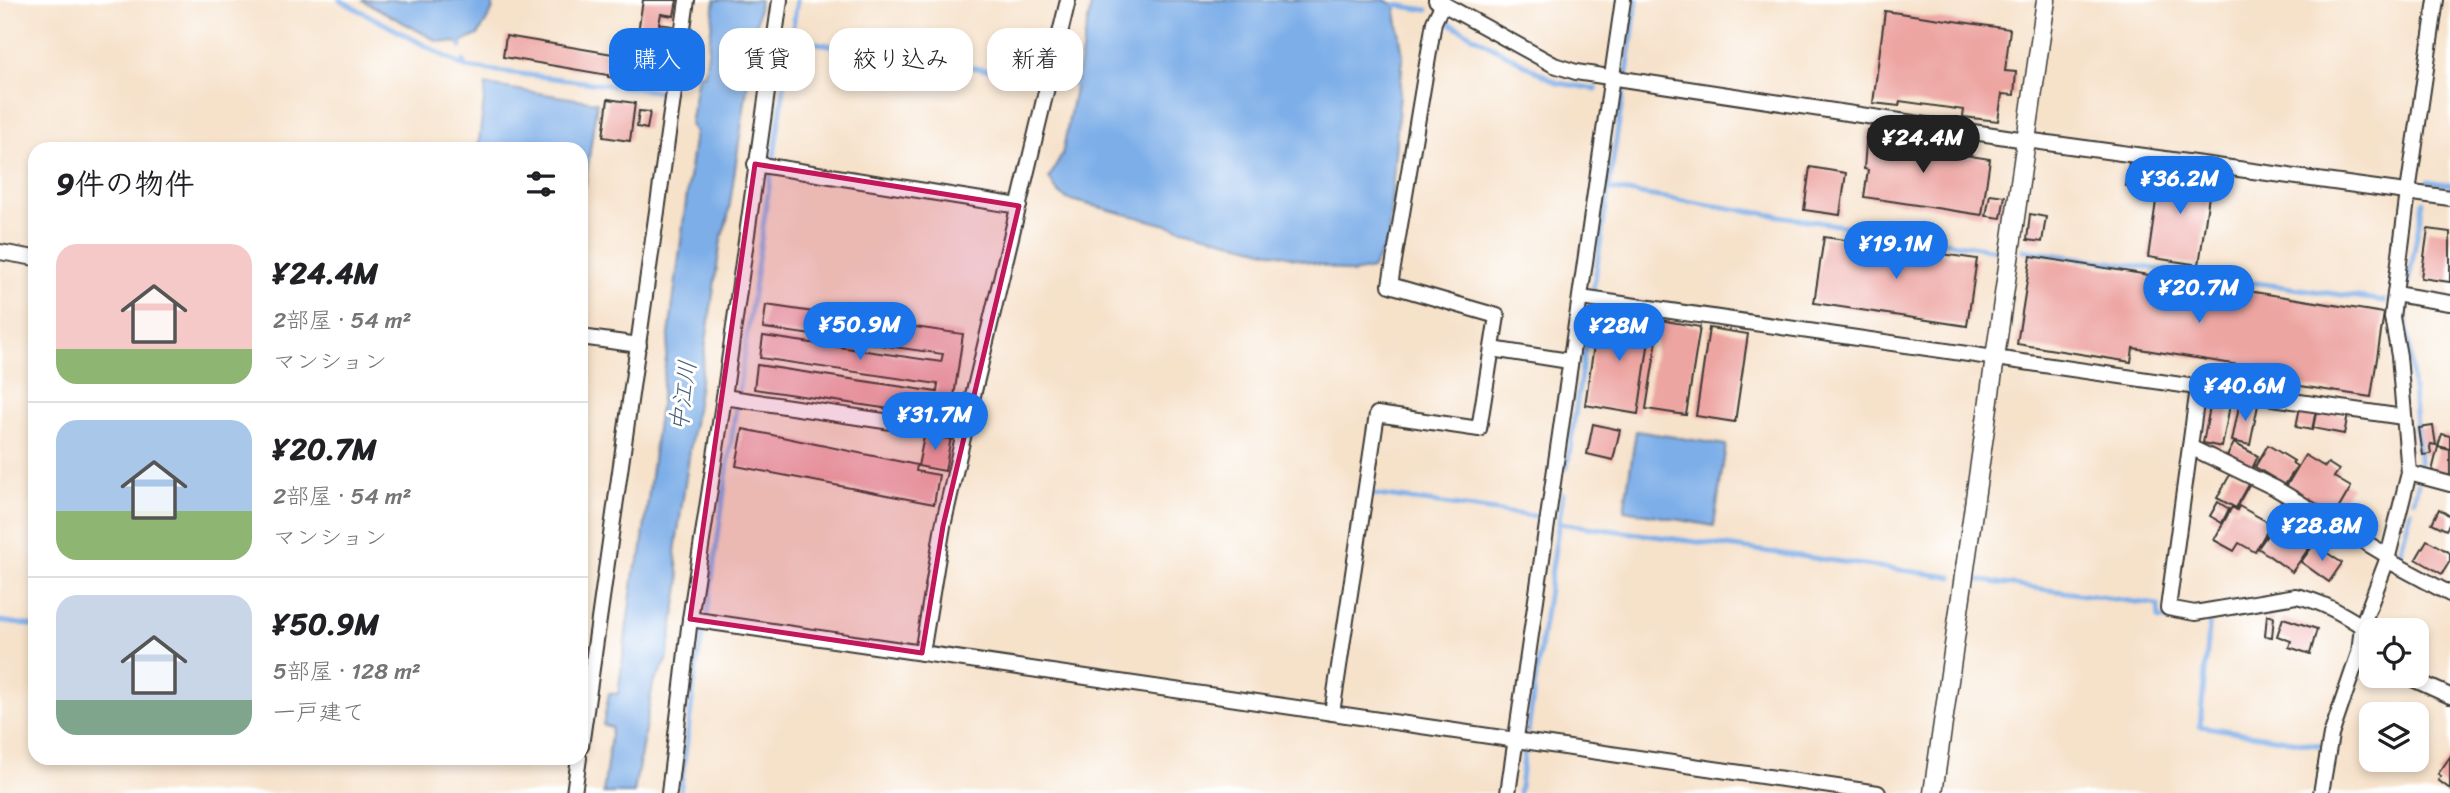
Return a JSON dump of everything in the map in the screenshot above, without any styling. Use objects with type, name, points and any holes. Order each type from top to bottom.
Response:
[{"type":"street","points":[[588,698],[687,0]]},
{"type":"street","points":[[669,793],[690,619],[779,0]]},
{"type":"street","points":[[922,653],[943,526],[1068,0]]},
{"type":"street","points":[[1508,793],[1623,0]]},
{"type":"street","points":[[1933,793],[2046,0]]},
{"type":"street","points":[[2365,618],[2388,558],[2409,473],[2399,356],[2392,317],[2436,0]]},
{"type":"street","points":[[1332,713],[1377,414],[1479,429],[1492,349],[1497,316],[1390,285],[1434,22],[1440,1],[1554,65],[1576,72],[2026,140],[2450,198]]},
{"type":"street","points":[[755,164],[1019,206]]},
{"type":"street","points":[[0,252],[28,257]]},
{"type":"street","points":[[2395,294],[2450,303]]},
{"type":"street","points":[[1581,298],[2403,417]]},
{"type":"street","points":[[588,338],[639,345]]},
{"type":"street","points":[[1492,349],[1569,360]]},
{"type":"street","points":[[2198,388],[2168,608],[2195,613],[2297,596],[2330,607],[2359,624]]},
{"type":"street","points":[[724,397],[964,433]]},
{"type":"street","points":[[2190,447],[2275,488],[2450,594]]},
{"type":"street","points":[[2409,473],[2450,484]]},
{"type":"street","points":[[690,619],[1878,793]]},
{"type":"street","points":[[2321,793],[2331,735],[2359,670]]},
{"type":"street","points":[[2429,686],[2450,696]]},
{"type":"street","points":[[574,793],[578,765]]},
{"type":"highlighted area","points":[[755,164],[1019,206],[943,526],[922,653],[690,619]]},
{"type":"water","points":[[362,0],[494,0],[492,11],[478,35],[460,43],[437,41]]},
{"type":"water","name":"中江川","points":[[715,0],[760,0],[756,28],[719,28],[719,91],[747,91],[728,217],[721,240],[675,552],[680,581],[667,661],[653,684],[634,793],[603,793],[612,727],[603,725],[609,693],[618,694],[634,572],[641,554],[695,131],[690,125],[695,91],[705,91]]},
{"type":"water","points":[[1092,0],[1385,0],[1395,5],[1403,56],[1388,241],[1372,269],[1352,273],[1067,199],[1057,191],[1049,178],[1062,155],[1074,91],[1083,91],[1083,46]]},
{"type":"water","points":[[486,85],[597,102],[588,165],[588,142],[479,142]]},
{"type":"water","points":[[1636,431],[1726,445],[1714,526],[1624,510]]},
{"type":"building","points":[[643,0],[677,0],[674,16],[661,14],[659,24],[673,28],[639,28]]},
{"type":"building","points":[[1885,11],[2010,29],[2005,71],[2016,72],[2014,95],[2002,94],[1998,121],[1963,117],[1964,110],[1900,101],[1899,106],[1873,103]]},
{"type":"building","points":[[506,36],[609,53],[609,77],[608,75],[503,57]]},
{"type":"building","points":[[608,99],[635,103],[630,141],[603,137]]},
{"type":"building","points":[[639,111],[650,112],[647,129],[637,127]]},
{"type":"building","points":[[1882,126],[1898,128],[1907,146],[1990,159],[1982,215],[1864,197],[1868,170],[1864,169],[1867,130],[1878,131]]},
{"type":"building","points":[[2129,163],[2148,165],[2144,189],[2126,186]]},
{"type":"building","points":[[1810,167],[1846,173],[1840,215],[1804,210]]},
{"type":"building","points":[[2161,167],[2212,175],[2199,265],[2148,257]]},
{"type":"building","points":[[1990,194],[2005,196],[2001,218],[1986,216]]},
{"type":"building","points":[[2030,214],[2046,217],[2042,242],[2027,240]]},
{"type":"building","points":[[2428,229],[2450,232],[2450,282],[2421,278]]},
{"type":"building","points":[[1824,237],[1977,259],[1967,326],[1814,303]]},
{"type":"building","points":[[2031,256],[2384,313],[2371,397],[2256,379],[2258,368],[2133,348],[2131,362],[2017,344]]},
{"type":"building","points":[[766,305],[963,334],[951,418],[754,389],[757,365],[937,392],[938,384],[760,358],[763,336],[941,362],[943,354],[763,328]]},
{"type":"building","points":[[1599,312],[1652,320],[1638,414],[1585,405]]},
{"type":"building","points":[[1660,320],[1700,327],[1686,415],[1646,409]]},
{"type":"building","points":[[1709,328],[1748,334],[1735,422],[1696,416]]},
{"type":"building","points":[[2212,397],[2231,400],[2222,447],[2203,443]]},
{"type":"building","points":[[2240,401],[2258,405],[2250,445],[2232,441]]},
{"type":"building","points":[[2300,407],[2316,410],[2312,430],[2296,427]]},
{"type":"building","points":[[2317,408],[2348,415],[2344,434],[2313,428]]},
{"type":"building","points":[[1593,424],[1620,430],[1613,460],[1587,454]]},
{"type":"building","points":[[2433,426],[2436,445],[2431,444],[2431,454],[2423,455],[2419,428]]},
{"type":"building","points":[[743,429],[917,465],[916,471],[939,475],[934,504],[736,466]]},
{"type":"building","points":[[925,432],[951,437],[945,471],[918,466]]},
{"type":"building","points":[[2442,434],[2450,436],[2450,449],[2438,446]]},
{"type":"building","points":[[2234,443],[2258,456],[2252,469],[2227,456]]},
{"type":"building","points":[[2268,445],[2294,461],[2292,463],[2297,466],[2285,485],[2255,467]]},
{"type":"building","points":[[2438,447],[2450,450],[2450,476],[2432,471]]},
{"type":"building","points":[[2305,455],[2325,467],[2328,463],[2339,470],[2334,477],[2351,487],[2334,516],[2286,487]]},
{"type":"building","points":[[2232,471],[2251,481],[2236,508],[2217,498]]},
{"type":"building","points":[[2218,502],[2229,509],[2222,523],[2210,516]]},
{"type":"building","points":[[2239,506],[2271,524],[2255,552],[2239,543],[2234,551],[2214,540],[2232,507],[2237,510]]},
{"type":"building","points":[[2439,509],[2450,516],[2446,530],[2432,523]]},
{"type":"building","points":[[2280,517],[2314,541],[2292,572],[2258,548]]},
{"type":"building","points":[[2427,540],[2450,553],[2450,561],[2442,574],[2416,559]]},
{"type":"building","points":[[2314,544],[2342,563],[2329,582],[2301,562]]},
{"type":"building","points":[[2267,615],[2274,617],[2272,637],[2265,636]]},
{"type":"building","points":[[2283,618],[2317,629],[2310,654],[2289,647],[2291,641],[2277,636]]},
{"type":"building","points":[[2450,757],[2450,789],[2438,780],[2441,776],[2438,774]]},
{"type":"waterway","points":[[340,0],[465,67]]},
{"type":"waterway","points":[[773,163],[797,0]]},
{"type":"waterway","points":[[1627,73],[1637,0]]},
{"type":"waterway","points":[[1395,5],[1427,10]]},
{"type":"waterway","points":[[1444,20],[1558,83],[1596,89]]},
{"type":"waterway","points":[[460,43],[461,47]]},
{"type":"waterway","points":[[815,43],[987,70]]},
{"type":"waterway","points":[[464,61],[465,67],[663,92]]},
{"type":"waterway","points":[[1593,291],[1624,88]]},
{"type":"waterway","points":[[738,396],[771,173]]},
{"type":"waterway","points":[[2426,187],[2428,181],[2450,185]]},
{"type":"waterway","points":[[1608,189],[1997,250]]},
{"type":"waterway","points":[[2407,290],[2423,202]]},
{"type":"waterway","points":[[2023,250],[2385,301]]},
{"type":"waterway","points":[[2405,302],[2420,469]]},
{"type":"waterway","points":[[1567,468],[1591,308]]},
{"type":"waterway","points":[[707,615],[736,407]]},
{"type":"waterway","points":[[2414,500],[2418,484]]},
{"type":"waterway","points":[[1371,494],[1540,517]]},
{"type":"waterway","points":[[1528,731],[1563,494]]},
{"type":"waterway","points":[[2400,553],[2411,511]]},
{"type":"waterway","points":[[1559,523],[1952,577]]},
{"type":"waterway","points":[[1976,580],[2158,605],[2159,619],[2210,619],[2200,726],[2323,746]]},
{"type":"waterway","points":[[0,621],[28,625]]},
{"type":"waterway","points":[[680,793],[704,629]]},
{"type":"waterway","points":[[1519,793],[1525,750]]}]
